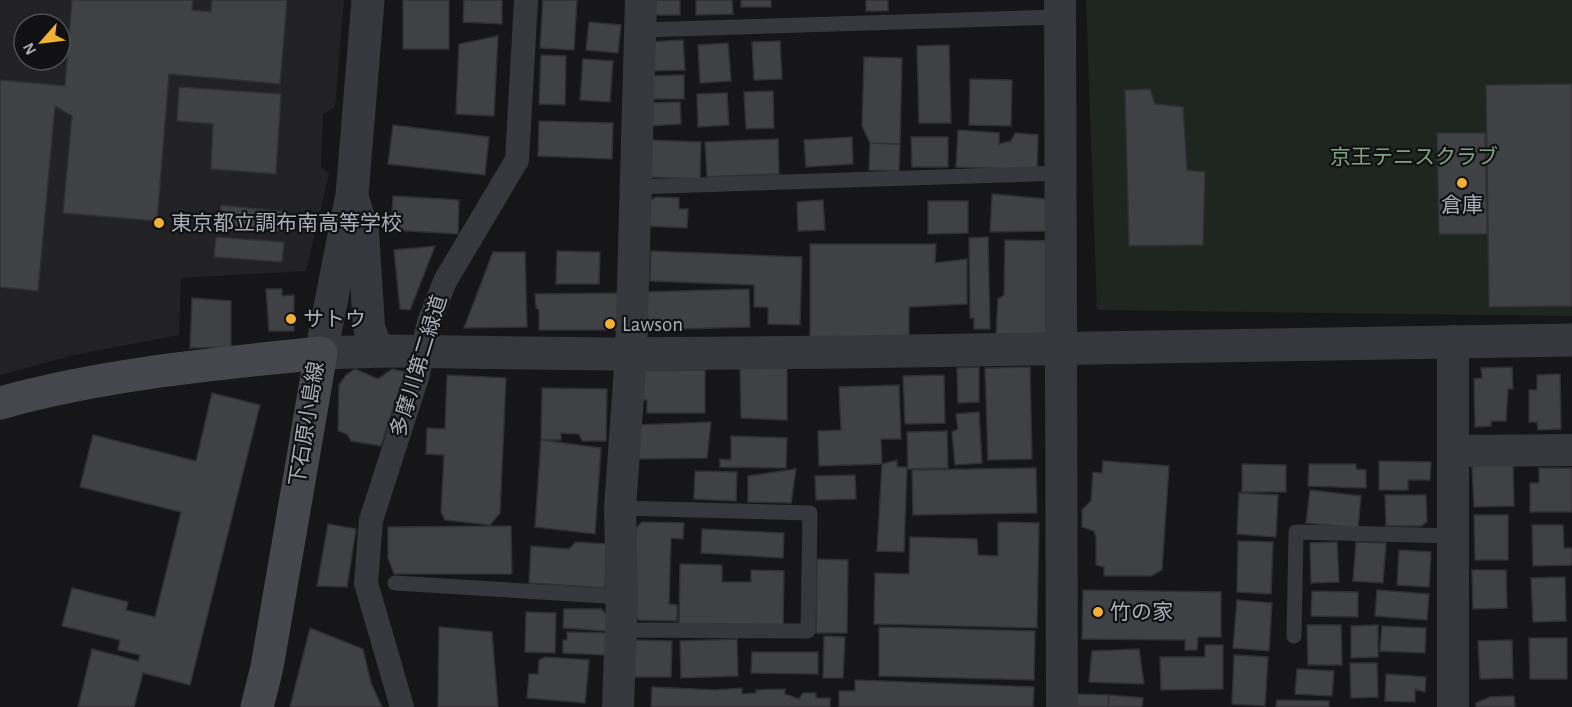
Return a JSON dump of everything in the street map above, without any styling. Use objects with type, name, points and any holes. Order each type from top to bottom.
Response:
[{"type":"main road","name":"下石原小島線","points":[[0,403],[54,388],[177,369],[321,353],[269,655],[257,707]]},
{"type":"street","points":[[368,0],[352,195],[321,353],[385,351],[631,354],[1062,350],[1572,340]]},
{"type":"street","name":"多摩川第二緑道","points":[[402,707],[366,583],[371,520],[418,374],[429,322],[445,281],[517,160],[526,0]]},
{"type":"street","points":[[1060,9],[1062,707]]},
{"type":"street","points":[[618,707],[622,597],[620,508],[631,354],[640,15]]},
{"type":"street","points":[[352,195],[363,231],[369,327],[375,344],[385,351]]},
{"type":"street","points":[[1453,341],[1455,536],[1453,707]]},
{"type":"street","points":[[1453,451],[1572,450]]},
{"type":"lane","points":[[640,15],[1060,9]]},
{"type":"lane","points":[[634,187],[1061,173]]},
{"type":"lane","points":[[620,508],[810,513],[808,631],[620,630]]},
{"type":"lane","points":[[1294,636],[1296,532],[1455,536]]},
{"type":"lane","points":[[395,583],[622,597]]},
{"type":"shaded area","name":"東京都立調布南高等学校","points":[[0,0],[344,0],[335,107],[323,114],[321,167],[329,174],[306,271],[181,278],[179,335],[74,355],[0,375]]},
{"type":"green space","name":"京王テニスクラブ","points":[[1086,0],[1572,0],[1572,316],[1097,310]]},
{"type":"building","points":[[72,0],[193,0],[192,10],[211,12],[212,0],[287,0],[280,84],[169,74],[157,221],[63,213],[72,116],[55,106],[38,291],[0,287],[0,80],[65,86],[66,72],[72,72]]},
{"type":"building","points":[[403,0],[449,0],[449,49],[403,49]]},
{"type":"building","points":[[464,0],[502,0],[502,24],[463,22]]},
{"type":"building","points":[[543,0],[577,0],[574,50],[540,48]]},
{"type":"building","points":[[650,0],[680,0],[680,15],[651,15]]},
{"type":"building","points":[[696,0],[732,0],[733,14],[696,15]]},
{"type":"building","points":[[741,0],[771,0],[771,7],[741,7]]},
{"type":"building","points":[[866,0],[888,0],[888,11],[866,11]]},
{"type":"building","points":[[589,22],[621,25],[618,53],[586,50]]},
{"type":"building","points":[[498,36],[494,116],[456,114],[459,44]]},
{"type":"building","points":[[683,40],[685,70],[649,71],[648,42]]},
{"type":"building","points":[[780,41],[782,79],[754,80],[752,42]]},
{"type":"building","points":[[728,43],[731,81],[700,83],[698,45]]},
{"type":"building","points":[[949,45],[951,123],[919,123],[917,46]]},
{"type":"building","points":[[541,55],[566,56],[565,105],[539,104]]},
{"type":"building","points":[[864,57],[902,58],[900,144],[870,143],[862,126]]},
{"type":"building","points":[[583,59],[613,61],[610,102],[580,100]]},
{"type":"building","points":[[684,75],[684,99],[646,99],[646,76]]},
{"type":"building","points":[[970,79],[1012,80],[1011,126],[969,125]]},
{"type":"building","points":[[1572,84],[1572,306],[1489,307],[1486,85]]},
{"type":"building","points":[[179,87],[281,94],[276,174],[211,169],[213,124],[177,121]]},
{"type":"building","points":[[1150,89],[1155,104],[1183,107],[1187,170],[1205,172],[1203,245],[1129,246],[1125,90]]},
{"type":"building","points":[[773,91],[774,128],[746,129],[744,92]]},
{"type":"building","points":[[727,93],[729,125],[698,127],[697,94]]},
{"type":"building","points":[[680,102],[681,124],[646,126],[646,103]]},
{"type":"building","points":[[539,121],[613,123],[612,159],[538,156]]},
{"type":"building","points":[[393,125],[489,137],[485,175],[388,164]]},
{"type":"building","points":[[958,130],[999,133],[999,144],[1011,141],[1015,133],[1038,135],[1037,170],[956,167]]},
{"type":"building","name":"倉庫","points":[[1437,133],[1485,133],[1487,234],[1439,234]]},
{"type":"building","points":[[852,137],[853,164],[806,167],[804,140]]},
{"type":"building","points":[[911,137],[948,137],[948,167],[912,167]]},
{"type":"building","points":[[778,139],[779,174],[707,177],[705,142]]},
{"type":"building","points":[[647,140],[701,142],[700,179],[646,177]]},
{"type":"building","points":[[870,143],[900,144],[899,171],[869,170]]},
{"type":"building","points":[[992,194],[1047,199],[1046,231],[990,232]]},
{"type":"building","points":[[393,196],[459,200],[458,234],[391,230]]},
{"type":"building","points":[[656,197],[679,198],[679,209],[688,209],[687,228],[647,226],[647,201]]},
{"type":"building","points":[[823,200],[825,230],[798,231],[797,202]]},
{"type":"building","points":[[928,201],[968,201],[968,233],[928,234]]},
{"type":"building","points":[[221,205],[288,212],[286,232],[219,225]]},
{"type":"building","points":[[216,237],[284,242],[282,262],[214,257]]},
{"type":"building","points":[[988,237],[990,329],[974,329],[974,318],[970,318],[969,238]]},
{"type":"building","points":[[1005,240],[1055,241],[1053,336],[996,335],[998,299],[1004,295]]},
{"type":"building","points":[[810,244],[936,244],[935,263],[967,259],[967,304],[909,307],[909,337],[810,337]]},
{"type":"building","points":[[435,246],[410,310],[400,309],[394,250]]},
{"type":"building","points":[[557,251],[600,252],[599,284],[556,284]]},
{"type":"building","points":[[651,251],[802,257],[800,325],[768,324],[768,307],[754,307],[754,285],[650,281]]},
{"type":"building","points":[[493,252],[525,252],[527,327],[464,328]]},
{"type":"building","points":[[266,289],[282,289],[282,296],[294,295],[294,331],[269,331]]},
{"type":"building","points":[[749,289],[750,327],[645,330],[644,292]]},
{"type":"building","points":[[619,293],[620,330],[539,330],[539,310],[536,308],[535,294]]},
{"type":"building","points":[[192,298],[231,301],[231,347],[190,348]]},
{"type":"building","points":[[787,364],[787,420],[741,418],[740,367]]},
{"type":"building","points":[[979,367],[979,402],[958,403],[957,368]]},
{"type":"building","points":[[1030,367],[1032,459],[988,460],[985,368]]},
{"type":"building","points":[[1512,367],[1513,389],[1508,389],[1506,421],[1491,421],[1491,426],[1475,427],[1474,379],[1482,378],[1481,368]]},
{"type":"building","points":[[355,369],[378,379],[392,369],[405,372],[381,446],[351,441],[347,434],[338,431],[339,385],[346,375]]},
{"type":"building","points":[[636,370],[705,370],[705,413],[647,413],[647,400],[636,400]]},
{"type":"building","points":[[1560,374],[1561,429],[1538,430],[1537,422],[1529,422],[1529,390],[1537,390],[1537,375]]},
{"type":"building","points":[[447,375],[506,378],[500,513],[490,525],[445,520],[441,512],[444,455],[426,454],[427,428],[445,429]]},
{"type":"building","points":[[944,375],[945,423],[905,424],[903,376]]},
{"type":"building","points":[[899,385],[901,439],[881,439],[882,464],[819,466],[818,431],[841,430],[839,387]]},
{"type":"building","points":[[542,388],[607,389],[606,441],[582,441],[579,434],[561,433],[561,440],[541,440]]},
{"type":"building","points":[[212,393],[260,405],[190,685],[143,673],[134,707],[78,707],[92,649],[138,661],[140,655],[118,650],[120,640],[62,626],[72,588],[128,602],[126,610],[155,617],[181,512],[80,487],[93,435],[196,461]]},
{"type":"building","points":[[979,412],[982,463],[955,465],[952,432],[958,429],[956,414]]},
{"type":"building","points":[[711,422],[707,458],[637,459],[636,425]]},
{"type":"building","points":[[947,431],[948,468],[908,469],[907,432]]},
{"type":"building","points":[[731,436],[787,438],[786,468],[720,467],[720,459],[731,460]]},
{"type":"building","points":[[541,440],[601,448],[595,534],[535,527]]},
{"type":"building","points":[[897,460],[897,467],[907,467],[904,552],[877,551],[882,464]]},
{"type":"building","points":[[1103,461],[1169,466],[1162,570],[1151,576],[1104,576],[1104,567],[1096,565],[1096,538],[1094,531],[1082,527],[1082,510],[1091,501],[1093,472],[1102,473]]},
{"type":"building","points":[[1379,461],[1431,462],[1430,480],[1408,480],[1408,490],[1379,490]]},
{"type":"building","points":[[1242,464],[1286,465],[1286,492],[1242,492]]},
{"type":"building","points":[[1309,464],[1356,464],[1356,469],[1366,470],[1366,488],[1308,486]]},
{"type":"building","points":[[1472,465],[1513,465],[1514,506],[1474,507]]},
{"type":"building","points":[[1036,468],[1037,513],[913,515],[912,470]]},
{"type":"building","points":[[1539,468],[1572,468],[1572,512],[1530,512],[1530,483],[1539,483]]},
{"type":"building","points":[[796,469],[791,503],[748,502],[748,476]]},
{"type":"building","points":[[695,471],[737,472],[736,501],[694,499]]},
{"type":"building","points":[[855,475],[856,499],[816,500],[815,476]]},
{"type":"building","points":[[1310,490],[1361,496],[1358,528],[1306,523]]},
{"type":"building","points":[[1239,493],[1278,495],[1276,537],[1237,534]]},
{"type":"building","points":[[1385,495],[1426,495],[1427,522],[1421,526],[1386,526]]},
{"type":"building","points":[[1474,515],[1508,515],[1508,560],[1475,560]]},
{"type":"building","points":[[642,522],[684,523],[683,539],[671,538],[669,604],[677,605],[677,621],[639,620],[632,612],[636,528]]},
{"type":"building","points":[[998,522],[1039,523],[1037,628],[874,624],[875,573],[909,574],[910,537],[977,539],[978,555],[998,556]]},
{"type":"building","points":[[328,524],[356,529],[347,587],[317,586]]},
{"type":"building","points":[[1532,525],[1563,525],[1564,548],[1572,548],[1572,565],[1533,566]]},
{"type":"building","points":[[511,526],[512,574],[394,574],[388,558],[388,527]]},
{"type":"building","points":[[702,529],[784,533],[783,558],[701,553]]},
{"type":"building","points":[[1238,541],[1273,542],[1271,594],[1237,592]]},
{"type":"building","points":[[576,542],[607,544],[605,588],[529,583],[531,546],[569,549]]},
{"type":"building","points":[[1337,542],[1339,582],[1311,583],[1310,543]]},
{"type":"building","points":[[1356,542],[1386,543],[1383,583],[1353,581]]},
{"type":"building","points":[[1399,550],[1431,552],[1429,587],[1397,585]]},
{"type":"building","points":[[817,559],[848,560],[847,633],[816,633]]},
{"type":"building","points":[[680,564],[722,565],[722,582],[751,582],[751,570],[784,571],[783,628],[679,625]]},
{"type":"building","points":[[1472,570],[1506,570],[1507,608],[1473,609]]},
{"type":"building","points":[[1565,577],[1566,621],[1533,622],[1531,578]]},
{"type":"building","points":[[1083,590],[1221,592],[1221,637],[1198,637],[1197,650],[1185,650],[1185,640],[1082,639]]},
{"type":"building","points":[[1377,590],[1429,594],[1427,620],[1375,616]]},
{"type":"building","points":[[1312,591],[1358,592],[1358,617],[1311,616]]},
{"type":"building","points":[[1237,600],[1272,603],[1269,651],[1233,648]]},
{"type":"building","points":[[564,609],[602,609],[607,616],[606,631],[563,628]]},
{"type":"building","points":[[526,612],[556,613],[555,653],[525,652]]},
{"type":"building","points":[[1307,625],[1341,625],[1342,665],[1308,665]]},
{"type":"building","points":[[1378,625],[1378,657],[1351,658],[1351,626]]},
{"type":"building","points":[[1382,626],[1426,628],[1425,653],[1380,651]]},
{"type":"building","points":[[439,627],[492,632],[498,707],[438,707]]},
{"type":"building","points":[[879,627],[1035,631],[1034,680],[879,676]]},
{"type":"building","points":[[310,628],[363,649],[371,683],[382,707],[290,707]]},
{"type":"building","points":[[567,632],[606,633],[606,655],[563,653],[563,640],[567,640]]},
{"type":"building","points":[[824,636],[845,637],[843,678],[823,678]]},
{"type":"building","points":[[1529,638],[1567,638],[1567,679],[1530,679]]},
{"type":"building","points":[[737,639],[738,676],[681,678],[680,641]]},
{"type":"building","points":[[629,640],[672,641],[671,677],[629,677]]},
{"type":"building","points":[[1512,640],[1513,678],[1480,679],[1478,641]]},
{"type":"building","points":[[1205,645],[1223,645],[1223,689],[1161,690],[1160,657],[1205,657]]},
{"type":"building","points":[[1139,649],[1144,684],[1089,682],[1092,651]]},
{"type":"building","points":[[752,652],[818,652],[818,674],[751,673]]},
{"type":"building","points":[[1234,655],[1268,657],[1265,706],[1232,704]]},
{"type":"building","points":[[545,657],[589,660],[585,703],[527,698],[529,674],[538,674],[539,660]]},
{"type":"building","points":[[1350,663],[1377,663],[1378,697],[1351,698]]},
{"type":"building","points":[[1297,669],[1334,671],[1332,696],[1295,694]]},
{"type":"building","points":[[1386,674],[1426,677],[1425,692],[1415,689],[1415,702],[1385,701]]},
{"type":"building","points":[[855,680],[1034,687],[1033,707],[839,707],[839,691],[855,691]]},
{"type":"building","points":[[652,687],[715,690],[742,688],[742,694],[756,693],[756,690],[785,689],[785,694],[799,699],[803,693],[816,693],[816,698],[830,698],[830,707],[651,707]]},
{"type":"building","points":[[1073,694],[1109,695],[1108,707],[1073,707]]},
{"type":"building","points":[[1109,695],[1143,698],[1142,707],[1108,707]]},
{"type":"building","points":[[1514,696],[1515,707],[1476,707],[1476,703],[1490,697]]},
{"type":"building","points":[[1277,700],[1329,701],[1329,707],[1276,707]]},
{"type":"place","name":"倉庫","points":[[1462,183]]},
{"type":"place","name":"東京都立調布南高等学校","points":[[159,223]]},
{"type":"place","name":"サトウ","points":[[291,319]]},
{"type":"place","name":"Lawson","points":[[610,324]]},
{"type":"place","name":"竹の家","points":[[1098,612]]}]
